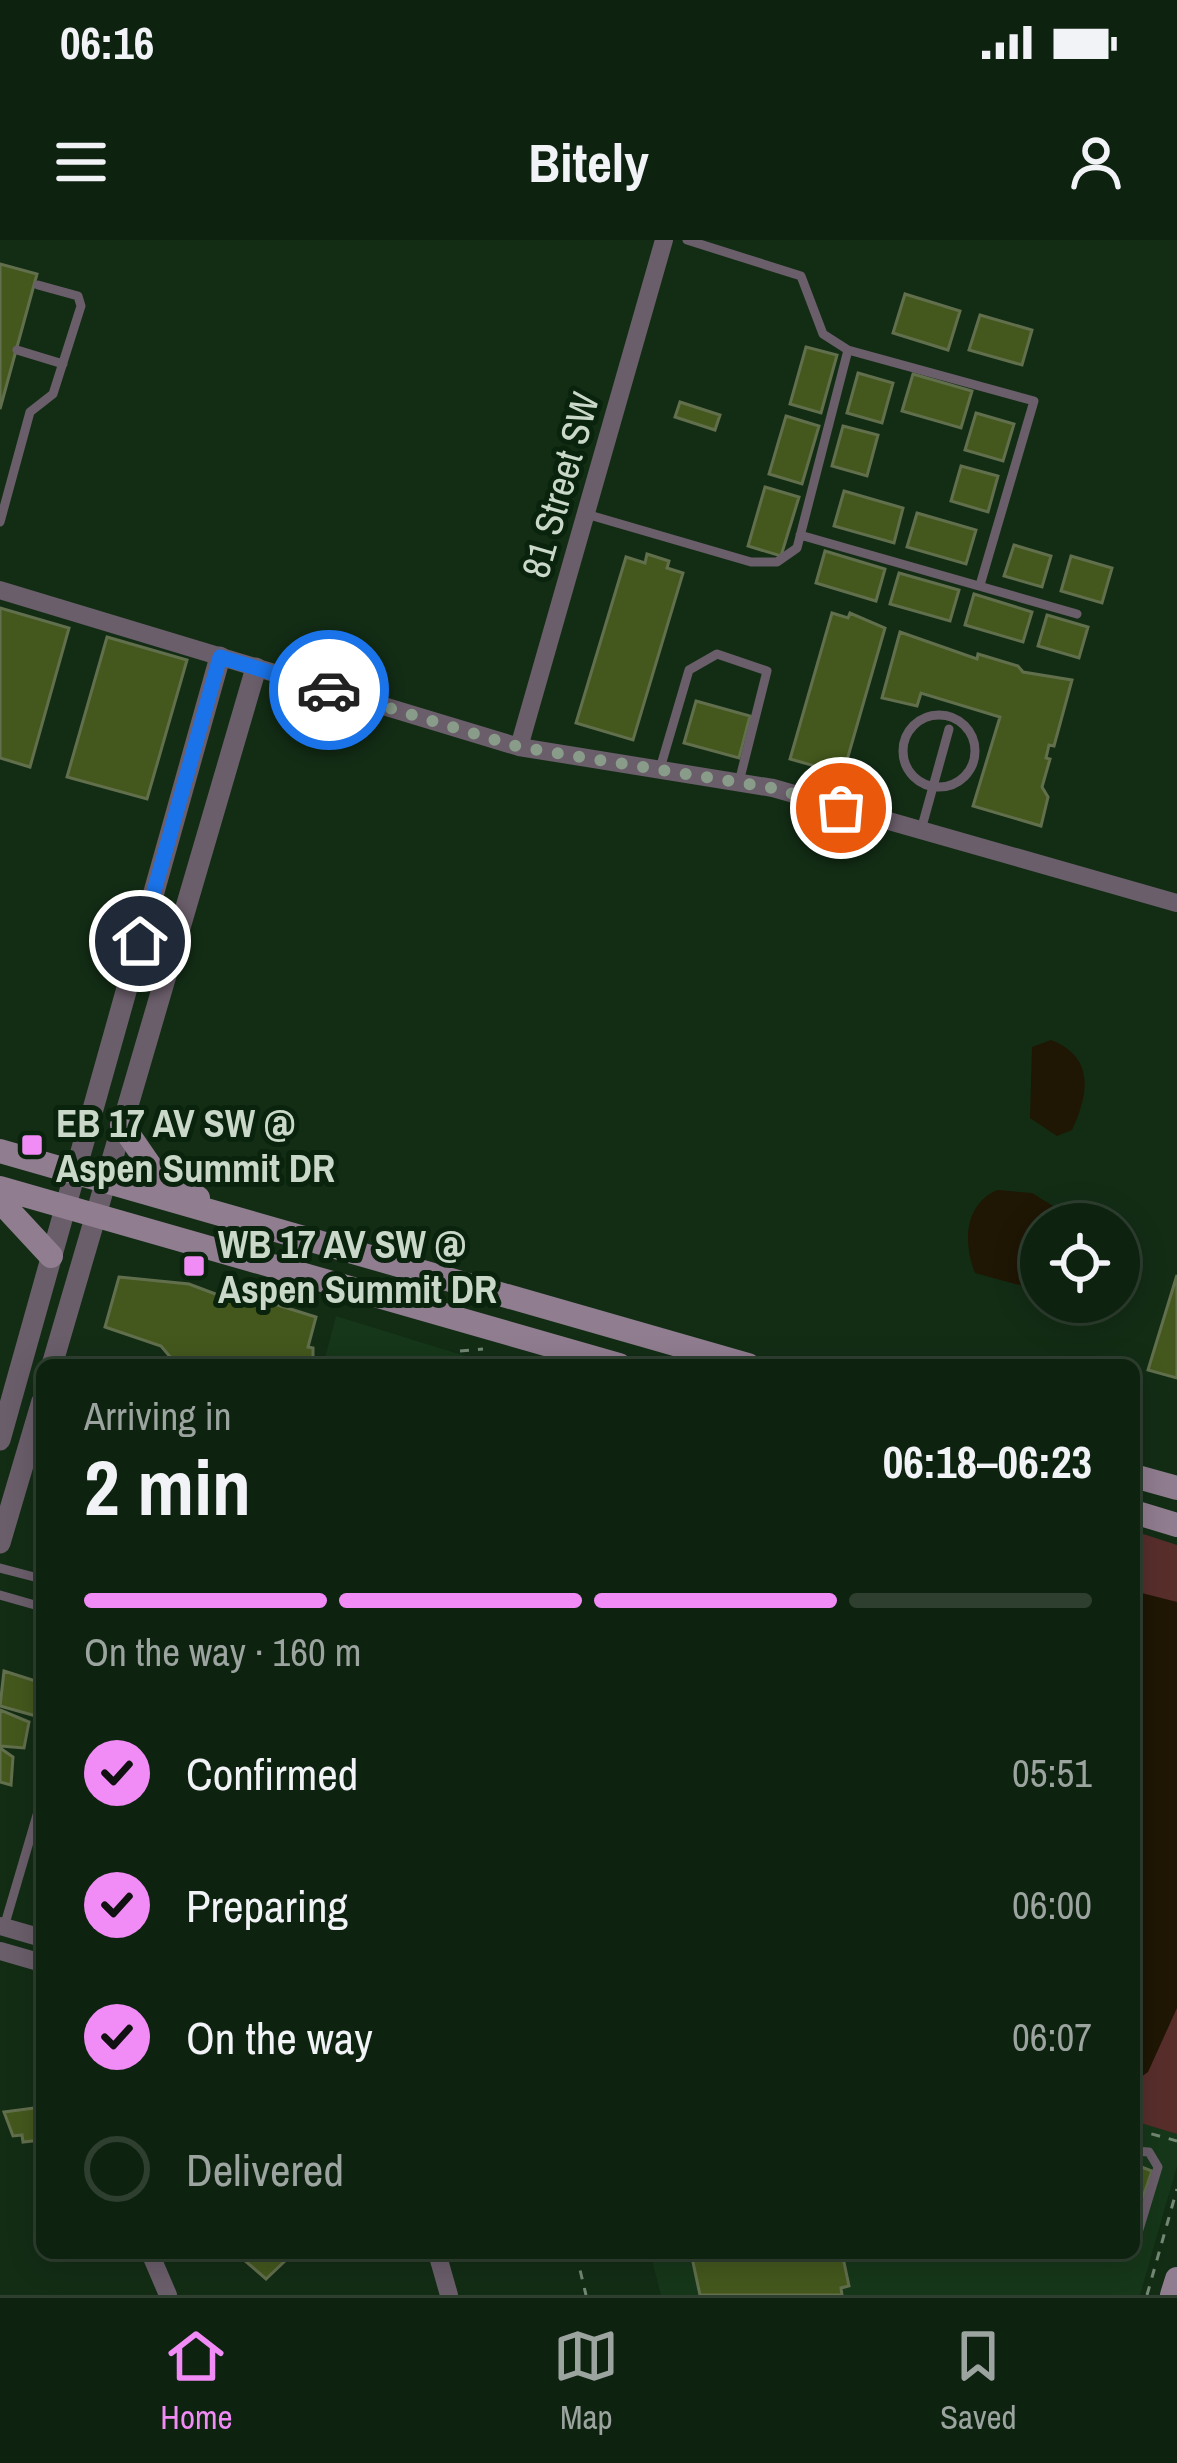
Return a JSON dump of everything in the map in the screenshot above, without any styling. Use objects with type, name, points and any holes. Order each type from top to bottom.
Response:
[{"type":"main road","points":[[122,1125],[153,1170],[220,1213]]},
{"type":"main road","points":[[0,1151],[727,1359]]},
{"type":"main road","points":[[0,1188],[599,1359]]},
{"type":"main road","points":[[0,1201],[51,1256]]},
{"type":"main road","points":[[1140,1478],[1177,1488]]},
{"type":"main road","points":[[1140,1514],[1177,1525]]},
{"type":"main road","points":[[1172,2295],[1177,2278]]},
{"type":"street","name":"81 Street SW","points":[[519,747],[664,240]]},
{"type":"street","points":[[0,590],[519,747],[738,784],[1177,903]]},
{"type":"street","points":[[0,1440],[220,657]]},
{"type":"street","points":[[54,1359],[256,668]]},
{"type":"street","points":[[163,861],[197,869]]},
{"type":"street","points":[[361,1292],[370,1257]]},
{"type":"street","points":[[0,1544],[36,1424]]},
{"type":"street","points":[[1,1931],[36,1937]]},
{"type":"street","points":[[0,1951],[36,1961]]},
{"type":"street","points":[[153,2259],[168,2295]]},
{"type":"street","points":[[439,2259],[448,2295]]},
{"type":"lane","points":[[688,240],[801,276],[823,334],[848,350],[1034,401],[980,585]]},
{"type":"lane","points":[[0,522],[30,412],[53,394],[82,306],[79,296],[38,285]]},
{"type":"lane","points":[[17,350],[63,364]]},
{"type":"lane","points":[[586,514],[751,562],[777,562],[797,548],[848,350]]},
{"type":"lane","points":[[800,535],[1077,614]]},
{"type":"lane","points":[[659,772],[689,670],[717,654],[767,671],[738,784]]},
{"type":"lane","points":[[947,715],[968,729],[975,752],[957,782],[933,786],[905,766],[903,743],[924,717],[947,715]]},
{"type":"lane","points":[[921,830],[949,729]]},
{"type":"lane","points":[[0,1568],[36,1578]]},
{"type":"lane","points":[[0,1595],[36,1605]]},
{"type":"lane","points":[[1,1931],[36,1817]]},
{"type":"lane","points":[[1140,2151],[1149,2152],[1158,2167],[1140,2226]]},
{"type":"path","points":[[1140,2131],[1177,2141]]},
{"type":"path","points":[[1147,2295],[1177,2189]]},
{"type":"path","points":[[577,2259],[586,2295]]},
{"type":"shaded area","points":[[1051,1040],[1075,1056],[1084,1078],[1082,1103],[1072,1130],[1057,1136],[1030,1118],[1032,1047]]},
{"type":"shaded area","points":[[997,1190],[1032,1193],[1048,1203],[1020,1203],[1020,1285],[975,1273],[969,1226],[986,1197]]},
{"type":"shaded area","points":[[336,1316],[476,1359],[325,1359]]},
{"type":"shaded area","points":[[1140,1533],[1177,1545],[1177,2134],[1140,2123]]},
{"type":"shaded area","points":[[1140,1593],[1177,1602],[1177,2008],[1148,2072],[1140,2078]]},
{"type":"shaded area","points":[[1140,2123],[1177,2134],[1177,2166],[1140,2295],[661,2295],[652,2259],[1140,2259]]},
{"type":"building","points":[[0,264],[37,274],[0,409]]},
{"type":"building","points":[[905,294],[960,311],[948,350],[893,333]]},
{"type":"building","points":[[980,315],[1032,330],[1022,365],[969,350]]},
{"type":"building","points":[[806,347],[837,355],[821,413],[790,404]]},
{"type":"building","points":[[858,373],[893,383],[882,423],[847,413]]},
{"type":"building","points":[[913,374],[972,391],[961,428],[902,411]]},
{"type":"building","points":[[680,402],[720,415],[715,430],[675,417]]},
{"type":"building","points":[[976,413],[1014,424],[1003,461],[965,450]]},
{"type":"building","points":[[786,416],[819,426],[802,484],[769,474]]},
{"type":"building","points":[[843,426],[878,435],[867,476],[832,466]]},
{"type":"building","points":[[961,466],[998,476],[988,512],[951,501]]},
{"type":"building","points":[[765,487],[799,497],[781,556],[748,546]]},
{"type":"building","points":[[844,491],[903,508],[894,543],[834,526]]},
{"type":"building","points":[[917,513],[976,530],[966,564],[907,547]]},
{"type":"building","points":[[1014,545],[1051,556],[1042,587],[1004,576]]},
{"type":"building","points":[[825,551],[885,569],[876,601],[816,583]]},
{"type":"building","points":[[647,554],[669,561],[667,568],[683,573],[633,740],[576,723],[626,557],[645,563]]},
{"type":"building","points":[[1071,556],[1112,568],[1102,603],[1061,591]]},
{"type":"building","points":[[899,573],[959,590],[950,621],[890,604]]},
{"type":"building","points":[[974,594],[1032,612],[1023,642],[965,625]]},
{"type":"building","points":[[0,608],[69,628],[30,767],[0,758]]},
{"type":"building","points":[[832,613],[848,618],[850,613],[885,628],[843,774],[790,759]]},
{"type":"building","points":[[1047,615],[1088,627],[1079,658],[1038,646]]},
{"type":"building","points":[[900,632],[977,659],[978,654],[1018,666],[1023,672],[1072,680],[1054,746],[1049,745],[1046,758],[1050,759],[1042,787],[1048,797],[1041,826],[973,806],[1000,717],[921,693],[917,706],[882,698]]},
{"type":"building","points":[[107,637],[187,660],[147,799],[67,777]]},
{"type":"building","points":[[696,701],[750,716],[739,758],[684,743]]},
{"type":"building","points":[[1177,1275],[1177,1378],[1148,1370]]},
{"type":"building","points":[[119,1277],[189,1284],[234,1301],[253,1305],[255,1298],[316,1317],[308,1347],[313,1348],[313,1359],[172,1359],[161,1346],[105,1327]]},
{"type":"building","points":[[4,1671],[36,1681],[36,1716],[0,1706]]},
{"type":"building","points":[[0,1710],[29,1722],[24,1748],[0,1746]]},
{"type":"building","points":[[0,1748],[13,1757],[11,1785],[0,1782]]},
{"type":"building","points":[[36,2108],[36,2141],[23,2142],[22,2135],[13,2136],[4,2112]]},
{"type":"building","points":[[1140,2166],[1152,2171],[1140,2206]]},
{"type":"building","points":[[243,2259],[287,2259],[266,2279]]},
{"type":"building","points":[[692,2259],[843,2259],[849,2286],[841,2288],[842,2295],[700,2295]]},
{"type":"way so far","points":[[329,690],[519,747],[773,788],[841,808]]},
{"type":"place","name":"EB 17 AV SW @ Aspen Summit DR","points":[[32,1145]]},
{"type":"place","name":"WB 17 AV SW @ Aspen Summit DR","points":[[194,1266]]},
{"type":"route","points":[[140,941],[220,657],[329,690]]}]
